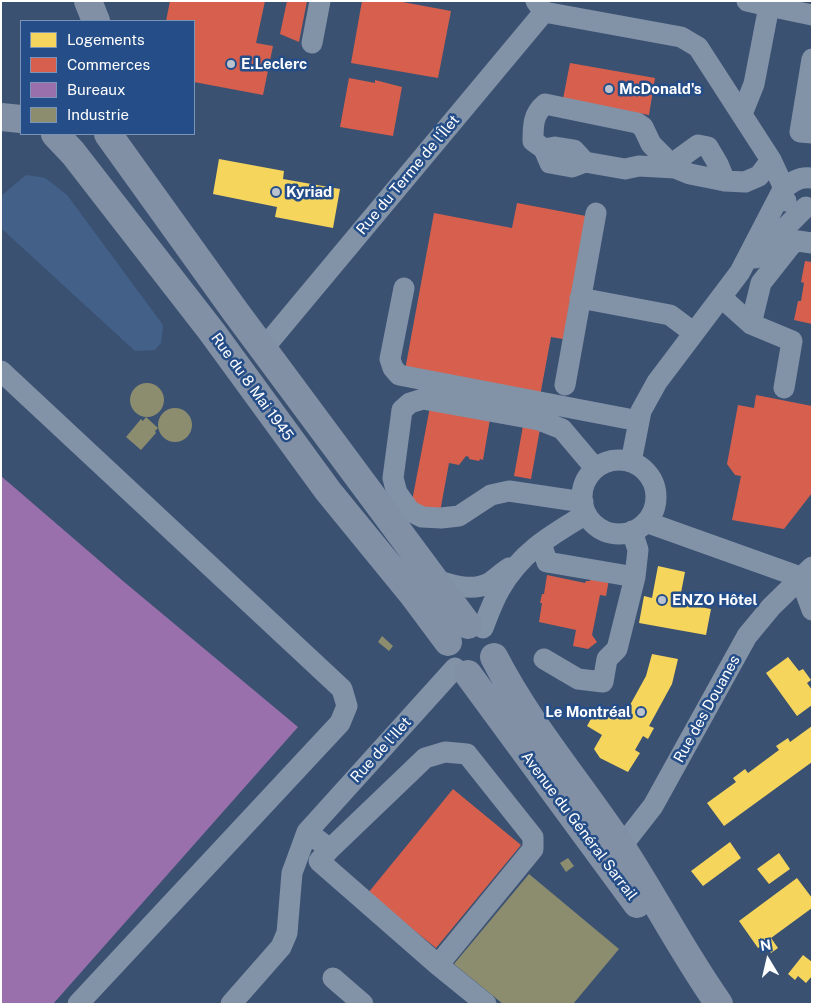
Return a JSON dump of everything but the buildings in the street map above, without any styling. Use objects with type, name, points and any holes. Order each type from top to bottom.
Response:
[{"type":"main road","points":[[88,1],[96,20]]},
{"type":"main road","points":[[96,20],[101,1]]},
{"type":"main road","name":"Rue du 8 Mai 1945","points":[[56,135],[73,153],[212,332],[328,491],[414,595],[466,632]]},
{"type":"main road","name":"Rue du 8 Mai 1945","points":[[109,135],[433,580],[466,632]]},
{"type":"main road","points":[[466,632],[492,638],[495,651],[494,657],[490,665],[484,670],[462,671],[448,656],[466,632]]},
{"type":"main road","name":"Avenue du Général Sarrail","points":[[494,657],[510,689],[621,846],[697,973],[719,1004]]},
{"type":"main road","name":"Avenue du Général Sarrail","points":[[462,671],[656,929],[697,973]]},
{"type":"street","points":[[312,43],[320,1]]},
{"type":"street","points":[[748,1],[812,15]]},
{"type":"street","points":[[742,114],[754,84],[769,6]]},
{"type":"street","points":[[540,7],[681,37],[698,47],[771,160],[783,190],[783,198],[790,204],[809,206]]},
{"type":"street","name":"Rue du Terme de l'Îlet","points":[[263,349],[540,7]]},
{"type":"street","points":[[812,59],[800,132],[812,133]]},
{"type":"street","points":[[675,168],[651,144],[643,127],[637,123],[545,104],[538,110],[533,128],[533,141],[544,149],[555,147],[574,150],[585,162],[625,169],[639,166],[675,168],[690,174],[726,182],[745,182],[759,176],[771,160]]},
{"type":"street","points":[[675,168],[680,158],[698,145],[708,147],[726,182]]},
{"type":"street","points":[[771,160],[808,178]]},
{"type":"street","points":[[631,462],[641,411],[657,382],[740,272],[783,190],[798,179],[808,178]]},
{"type":"street","points":[[740,272],[809,206]]},
{"type":"street","points":[[565,385],[596,213]]},
{"type":"street","points":[[751,324],[761,283],[791,245],[798,241],[812,243]]},
{"type":"street","points":[[404,288],[390,359],[392,368],[399,375],[639,421]]},
{"type":"street","points":[[580,298],[670,315],[694,333]]},
{"type":"street","points":[[722,298],[751,324],[792,341],[784,388]]},
{"type":"street","points":[[1,371],[342,689],[347,706],[340,723],[78,1004]]},
{"type":"street","points":[[584,508],[509,491],[491,495],[459,516],[442,518],[422,517],[410,510],[397,492],[393,478],[402,410],[410,403],[423,399],[538,420],[562,429],[595,468]]},
{"type":"street","points":[[619,460],[631,462],[642,467],[650,477],[655,488],[656,500],[653,512],[639,527],[626,533],[614,533],[603,530],[593,524],[584,508],[583,490],[587,478],[595,468],[606,462],[619,460]]},
{"type":"street","points":[[433,580],[450,585],[468,587],[488,583],[584,508]]},
{"type":"street","points":[[639,527],[806,572],[812,610]]},
{"type":"street","points":[[544,660],[578,679],[604,682],[607,659],[617,649],[635,577],[639,527]]},
{"type":"street","points":[[466,632],[533,549]]},
{"type":"street","points":[[533,549],[547,562],[635,577]]},
{"type":"street","name":"Rue des Douanes","points":[[621,846],[653,806],[747,636],[771,607],[806,572]]},
{"type":"street","name":"Rue de l'Ilet","points":[[307,832],[462,671]]},
{"type":"street","points":[[438,965],[533,849],[533,837],[467,754],[444,752],[425,758],[330,849],[319,862],[438,965],[486,1004]]},
{"type":"street","points":[[231,1004],[281,947],[286,934],[292,874],[307,832],[330,849]]},
{"type":"street","points":[[333,978],[363,1004]]},
{"type":"water","points":[[26,175],[45,178],[67,195],[163,325],[161,343],[155,350],[135,351],[1,228],[1,196]]},
{"type":"place","name":"E.Leclerc","points":[[231,64]]},
{"type":"place","name":"McDonald's","points":[[609,89]]},
{"type":"place","name":"Kyriad","points":[[276,192]]},
{"type":"place","name":"ENZO Hôtel","points":[[662,600]]},
{"type":"place","name":"Le Montréal","points":[[641,712]]}]
